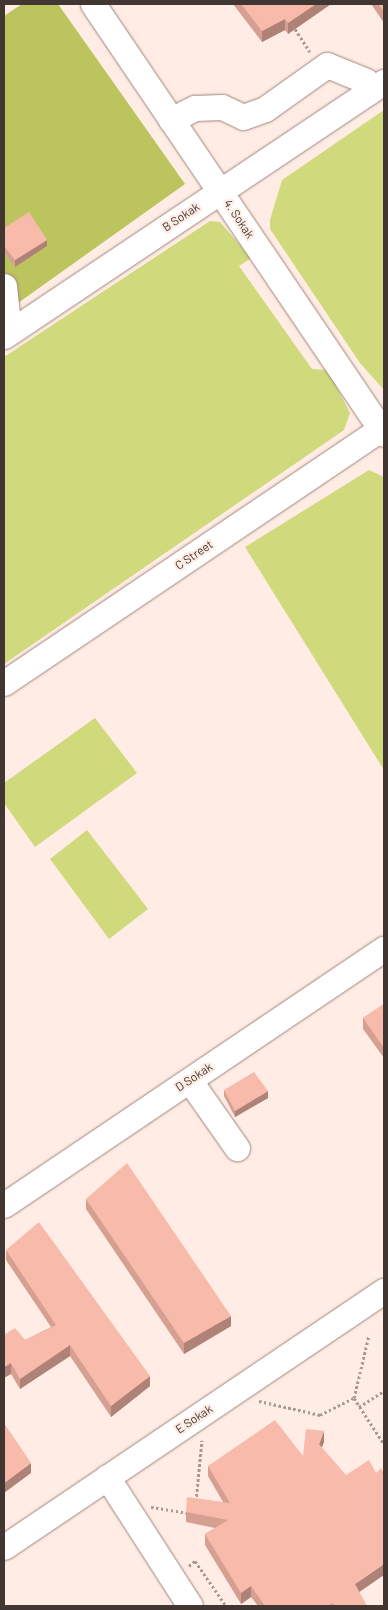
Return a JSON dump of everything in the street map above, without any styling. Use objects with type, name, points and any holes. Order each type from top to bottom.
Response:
[{"type":"lane","name":"4. Sokak","points":[[93,4],[383,430]]},
{"type":"lane","points":[[171,120],[195,108],[213,107],[243,117],[265,109],[327,65],[344,69],[376,87]]},
{"type":"lane","name":"B Sokak","points":[[7,334],[376,87]]},
{"type":"lane","points":[[4,286],[7,334]]},
{"type":"lane","name":"C Street","points":[[4,683],[383,430]]},
{"type":"lane","name":"D Sokak","points":[[4,1205],[384,948]]},
{"type":"lane","points":[[190,1081],[237,1148]]},
{"type":"lane","name":"E Sokak","points":[[4,1547],[384,1291]]},
{"type":"lane","points":[[107,1477],[190,1606]]},
{"type":"path","points":[[295,29],[321,69]]},
{"type":"path","points":[[369,1334],[354,1398],[384,1444]]},
{"type":"path","points":[[240,1388],[262,1403],[320,1415],[354,1398]]},
{"type":"path","points":[[359,1406],[384,1391]]},
{"type":"path","points":[[195,1509],[206,1411]]},
{"type":"path","points":[[173,1579],[196,1561],[226,1606]]},
{"type":"green space","points":[[22,4],[58,4],[185,184],[4,313],[4,16]]},
{"type":"green space","points":[[384,110],[384,390],[360,363],[270,229],[270,220],[282,180]]},
{"type":"green space","points":[[210,221],[220,222],[251,258],[239,266],[312,369],[328,370],[350,413],[344,430],[4,664],[4,357]]},
{"type":"green space","points":[[369,470],[384,477],[384,770],[245,547]]},
{"type":"green space","points":[[95,718],[137,773],[35,847],[4,803],[4,783]]},
{"type":"green space","points":[[87,830],[148,909],[109,939],[50,859]]},
{"type":"building","points":[[241,4],[316,4],[288,23],[285,19],[262,31]]},
{"type":"building","points":[[378,4],[384,4],[384,12]]},
{"type":"building","points":[[29,212],[47,240],[15,260],[4,246],[4,228]]},
{"type":"building","points":[[384,1004],[384,1048],[363,1018]]},
{"type":"building","points":[[254,1072],[268,1091],[235,1111],[224,1090]]},
{"type":"building","points":[[127,1163],[231,1316],[184,1343],[86,1199]]},
{"type":"building","points":[[39,1222],[150,1376],[111,1406],[70,1345],[20,1379],[11,1363],[4,1367],[4,1335],[15,1328],[25,1340],[56,1325],[6,1250]]},
{"type":"building","points":[[275,1420],[303,1456],[306,1429],[324,1431],[319,1444],[346,1475],[369,1460],[376,1473],[381,1468],[384,1473],[384,1564],[355,1584],[367,1606],[334,1606],[332,1603],[328,1606],[265,1606],[251,1586],[241,1593],[205,1534],[228,1520],[186,1512],[187,1497],[230,1503],[208,1466]]},
{"type":"building","points":[[4,1423],[31,1463],[4,1483]]}]
